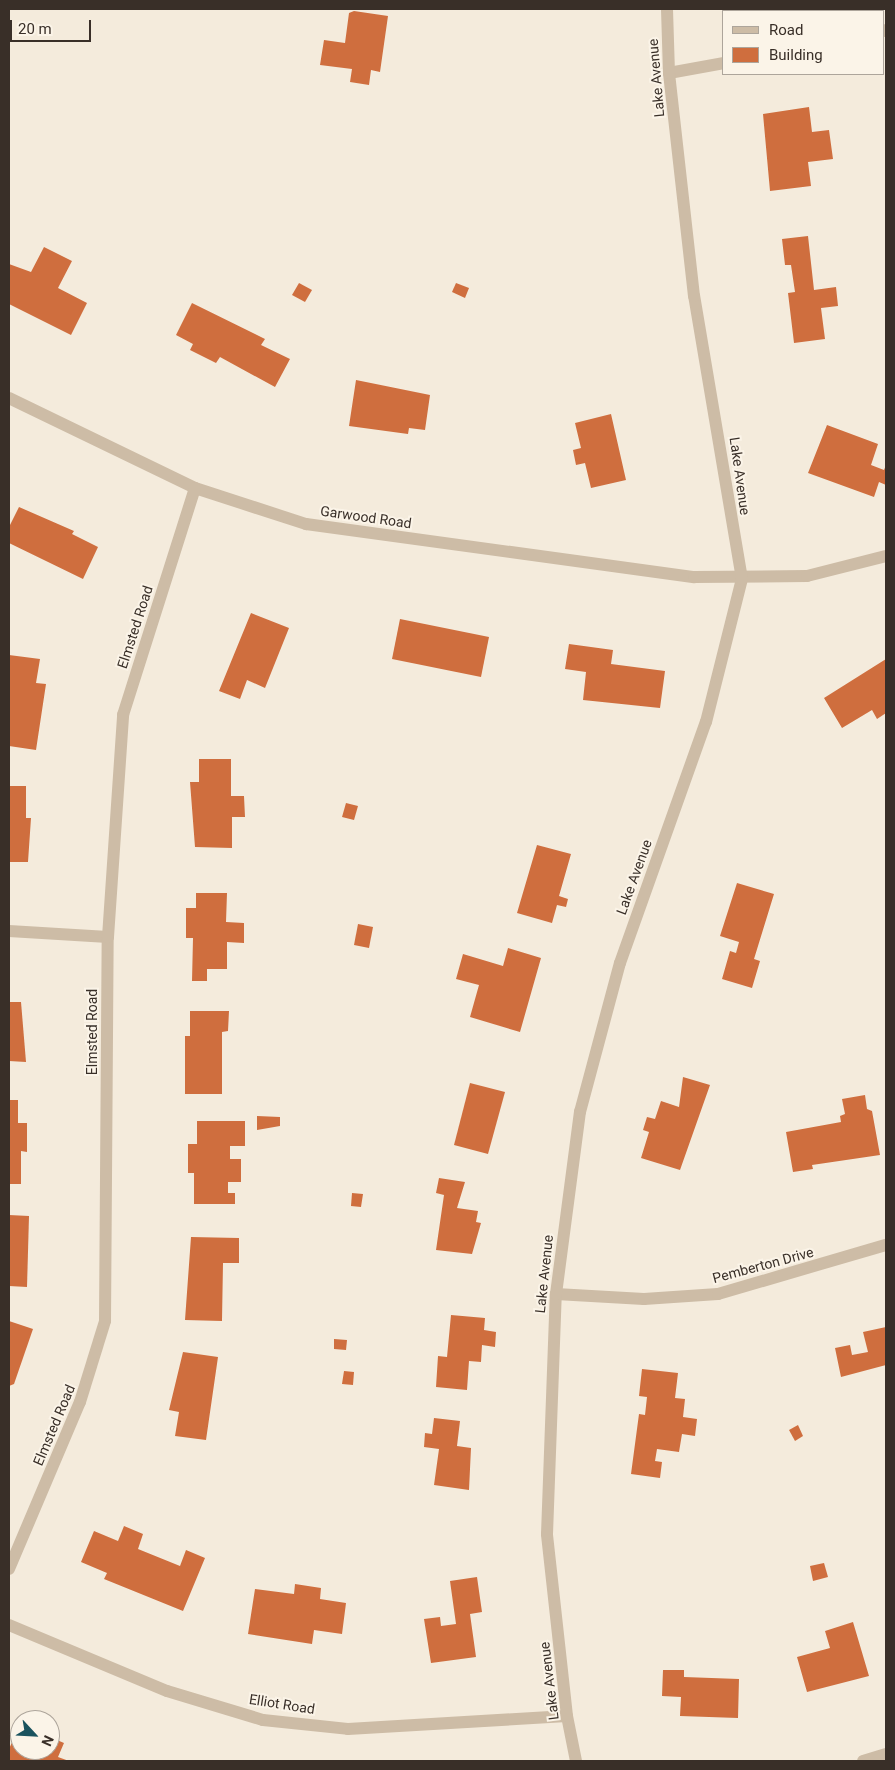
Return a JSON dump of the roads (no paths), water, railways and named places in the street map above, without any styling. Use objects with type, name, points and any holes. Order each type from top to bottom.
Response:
[{"type":"street","name":"Lake Avenue","points":[[576,1761],[567,1716],[547,1534],[556,1294],[580,1112],[620,964],[706,722],[742,579],[694,296],[669,73],[666,9]]},
{"type":"street","points":[[669,73],[722,62]]},
{"type":"street","name":"Garwood Road","points":[[9,398],[195,488],[306,524],[694,577],[742,579],[807,576],[886,556]]},
{"type":"street","name":"Elmsted Road","points":[[9,1569],[80,1402],[105,1321],[108,937],[123,715],[195,488]]},
{"type":"street","points":[[9,931],[108,937]]},
{"type":"street","name":"Pemberton Drive","points":[[556,1294],[644,1299],[718,1294],[886,1245]]},
{"type":"street","name":"Elliot Road","points":[[9,1625],[167,1691],[263,1720],[348,1728],[567,1716]]},
{"type":"street","points":[[864,1761],[886,1754]]}]
